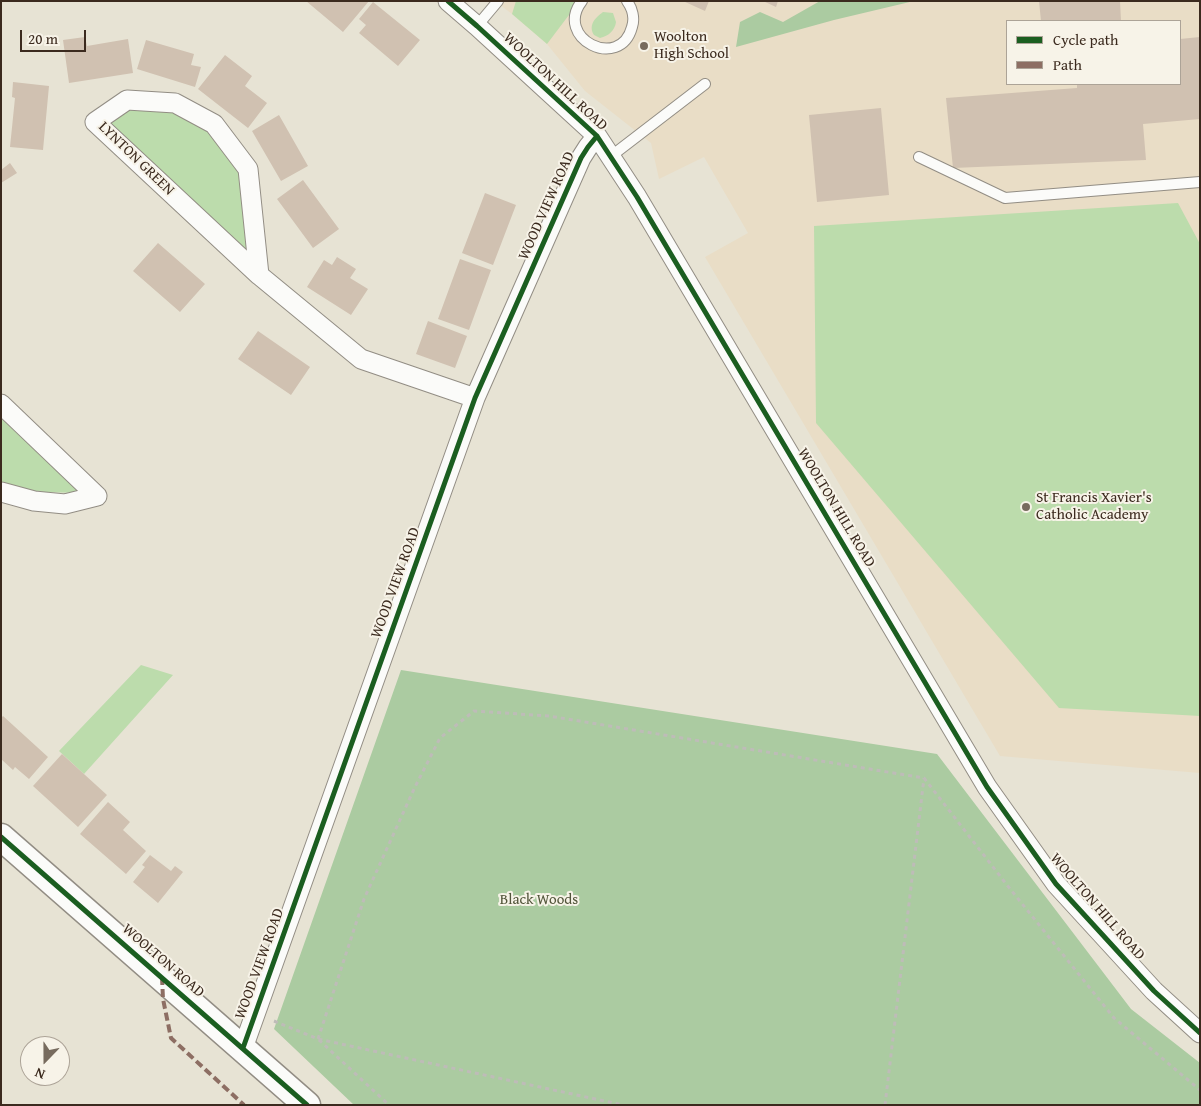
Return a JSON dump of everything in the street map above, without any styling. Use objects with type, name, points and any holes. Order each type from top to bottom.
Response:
[{"type":"street","name":"WOOLTON HILL ROAD","points":[[448,1],[478,26],[597,136],[633,190],[988,787],[1056,884],[1154,991],[1200,1033]]},
{"type":"street","name":"LYNTON GREEN","points":[[259,275],[248,169],[214,124],[175,103],[127,100],[94,122],[259,275],[361,359],[475,398]]},
{"type":"street","name":"WOOD VIEW ROAD","points":[[243,1048],[475,398],[581,158],[597,136]]},
{"type":"street","points":[[1,404],[97,496],[65,504],[34,501],[1,492]]},
{"type":"street","name":"WOOLTON ROAD","points":[[1,837],[307,1105]]},
{"type":"lane","points":[[478,26],[498,1]]},
{"type":"lane","points":[[582,1],[576,12],[575,22],[578,31],[590,45],[609,48],[626,40],[631,31],[634,22],[633,13],[627,1]]},
{"type":"lane","points":[[610,157],[705,84]]},
{"type":"lane","points":[[919,157],[1005,198],[1200,182]]},
{"type":"path","points":[[318,1040],[364,899],[414,789],[440,738],[474,711],[549,716],[924,778],[1114,1018],[1200,1090]]},
{"type":"path","points":[[885,1105],[924,778]]},
{"type":"path","points":[[256,1014],[318,1040],[623,1105]]},
{"type":"path","points":[[318,1040],[389,1105]]},
{"type":"shaded area","name":"St Francis Xavier's Catholic Academy","points":[[495,1],[1200,1],[1200,773],[1000,756],[705,257],[748,233],[704,157],[659,179],[651,143],[585,91],[547,44]]},
{"type":"green space","points":[[516,1],[576,1],[575,7],[547,44],[512,14]]},
{"type":"green space","points":[[820,1],[914,1],[834,20],[736,47],[740,22],[760,12],[783,22]]},
{"type":"green space","points":[[603,12],[613,13],[616,22],[611,32],[600,38],[594,35],[592,25],[595,19]]},
{"type":"green space","points":[[127,110],[173,111],[210,133],[243,175],[251,260],[104,123]]},
{"type":"green space","points":[[1178,203],[1200,244],[1200,716],[1059,708],[816,423],[814,226]]},
{"type":"green space","points":[[1,412],[85,493],[38,492],[1,482]]},
{"type":"green space","points":[[141,665],[173,675],[84,774],[59,751]]},
{"type":"green space","name":"Black Woods","points":[[401,670],[937,754],[1131,1009],[1200,1063],[1200,1105],[354,1105],[274,1029]]},
{"type":"building","points":[[306,1],[369,1],[343,32]]},
{"type":"building","points":[[683,1],[709,1],[705,11]]},
{"type":"building","points":[[763,1],[778,1],[776,7]]},
{"type":"building","points":[[1039,1],[1120,1],[1121,20],[1041,20]]},
{"type":"building","points":[[373,2],[420,40],[398,66],[359,33],[366,25],[359,19]]},
{"type":"building","points":[[85,37],[87,46],[128,39],[133,73],[69,83],[63,40]]},
{"type":"building","points":[[1200,37],[1200,119],[1143,124],[1146,160],[953,168],[946,98],[1077,88],[1077,85],[1181,85],[1181,39]]},
{"type":"building","points":[[146,40],[194,54],[191,65],[201,67],[195,87],[137,69]]},
{"type":"building","points":[[225,55],[252,76],[245,86],[267,103],[248,128],[198,89]]},
{"type":"building","points":[[13,82],[49,86],[43,150],[10,147],[15,98],[12,97]]},
{"type":"building","points":[[881,108],[889,195],[817,202],[809,115]]},
{"type":"building","points":[[279,115],[308,166],[281,181],[252,131]]},
{"type":"building","points":[[10,163],[17,173],[1,183],[1,170]]},
{"type":"building","points":[[303,180],[339,229],[313,248],[277,199]]},
{"type":"building","points":[[485,193],[516,205],[493,265],[462,253]]},
{"type":"building","points":[[158,243],[205,284],[180,312],[133,271]]},
{"type":"building","points":[[337,257],[356,269],[350,278],[368,289],[351,315],[307,287],[324,260],[332,265]]},
{"type":"building","points":[[460,259],[491,270],[469,330],[438,319]]},
{"type":"building","points":[[428,321],[467,336],[455,368],[416,354]]},
{"type":"building","points":[[258,331],[310,367],[291,395],[238,359]]},
{"type":"building","points":[[3,716],[48,757],[29,779],[15,767],[13,770],[1,759],[1,718]]},
{"type":"building","points":[[62,754],[107,795],[78,827],[33,786]]},
{"type":"building","points":[[108,802],[130,822],[123,830],[146,851],[126,874],[80,834]]},
{"type":"building","points":[[150,855],[171,871],[175,866],[183,872],[158,903],[133,882],[145,867],[142,865]]},
{"type":"marked path","points":[[162,977],[163,999],[171,1038],[244,1105]]},
{"type":"cycle path","points":[[448,1],[597,136],[637,197],[987,787],[1056,884],[1154,991],[1200,1033]]},
{"type":"cycle path","points":[[243,1048],[475,398],[581,158],[597,136]]},
{"type":"cycle path","points":[[1,837],[307,1105]]},
{"type":"place","name":"Woolton High School","points":[[644,46]]},
{"type":"place","name":"St Francis Xavier's Catholic Academy","points":[[1026,507]]}]
